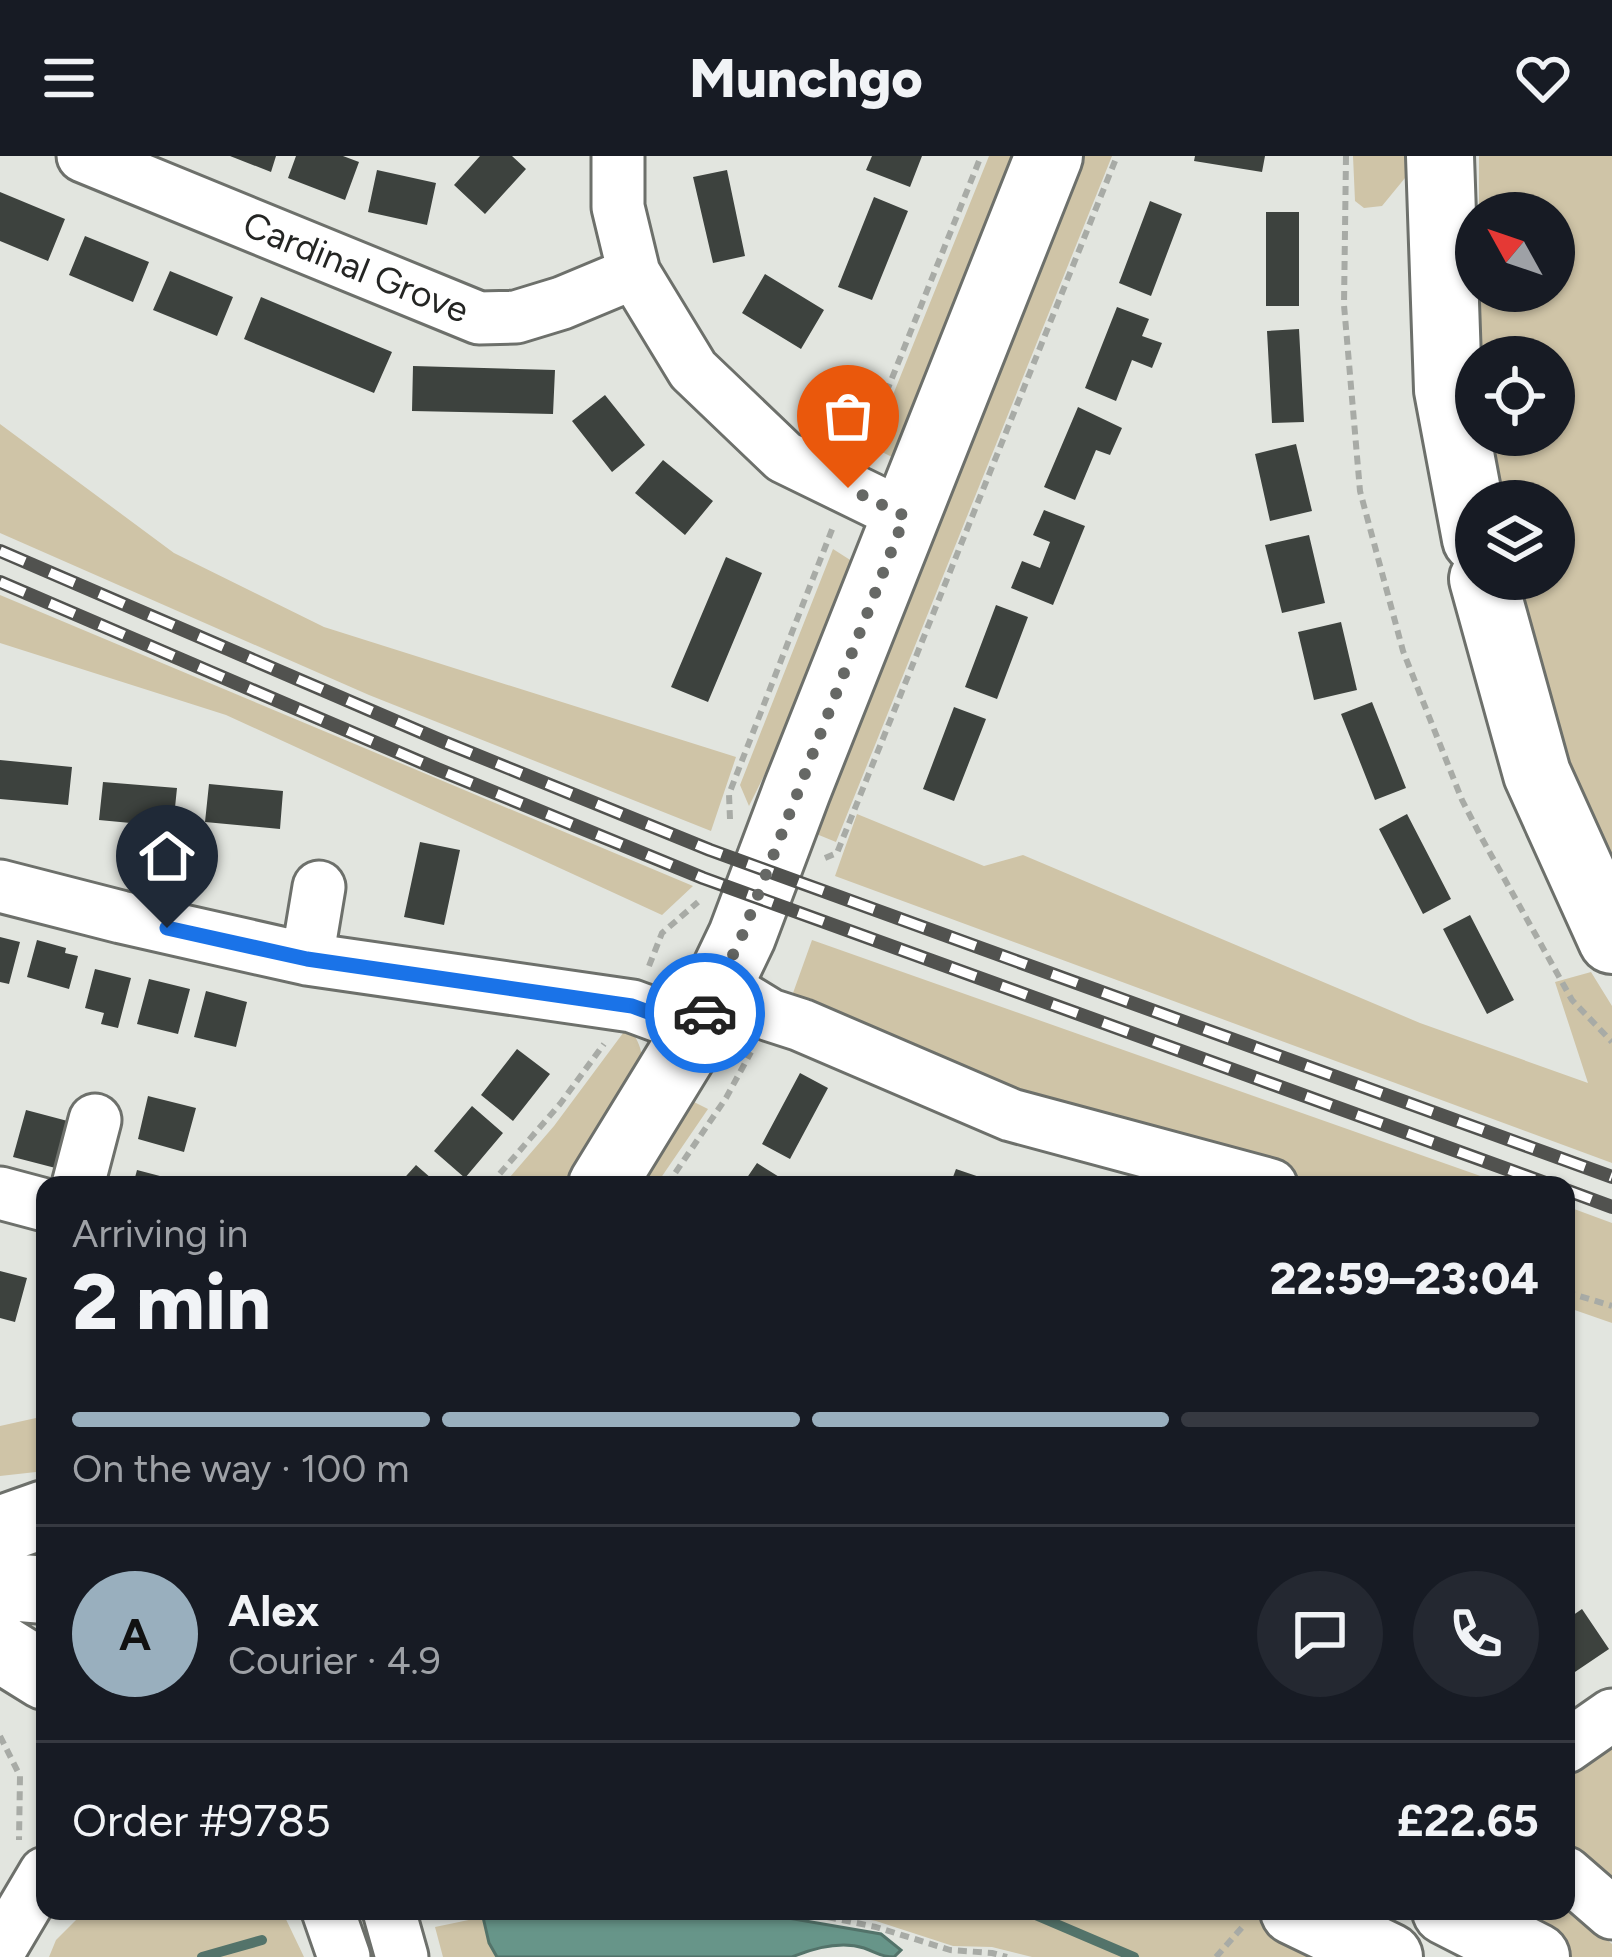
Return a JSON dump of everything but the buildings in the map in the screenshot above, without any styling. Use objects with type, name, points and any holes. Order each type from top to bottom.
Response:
[{"type":"main road","points":[[607,1176],[708,1007],[742,936],[1049,156]]},
{"type":"main road","points":[[1440,156],[1448,390],[1465,480]]},
{"type":"main road","points":[[1490,600],[1537,774],[1612,940]]},
{"type":"main road","points":[[0,1530],[36,1517]]},
{"type":"main road","points":[[0,1581],[36,1589]]},
{"type":"main road","points":[[0,1648],[36,1670]]},
{"type":"main road","points":[[1313,1920],[1389,1957]]},
{"type":"main road","points":[[1464,1920],[1536,1957]]},
{"type":"street","name":"Cardinal Grove","points":[[83,156],[479,318],[516,316],[562,303],[634,273]]},
{"type":"street","points":[[618,156],[618,208],[634,273],[693,370],[784,457],[905,516]]},
{"type":"street","points":[[0,886],[307,959],[632,1006],[708,1007],[770,1016],[1011,1115],[1238,1176]]},
{"type":"street","points":[[307,959],[319,887]]},
{"type":"street","points":[[80,1176],[95,1120]]},
{"type":"street","points":[[0,1193],[36,1203]]},
{"type":"street","points":[[1575,1741],[1612,1715]]},
{"type":"street","points":[[0,1949],[32,1857]]},
{"type":"street","points":[[1575,1881],[1612,1912]]},
{"type":"street","points":[[331,1920],[344,1957]]},
{"type":"path","points":[[730,839],[729,794],[981,156]]},
{"type":"path","points":[[1346,156],[1344,305],[1360,491],[1403,651],[1480,835],[1572,1000],[1612,1042]]},
{"type":"path","points":[[498,1176],[560,1104],[632,1006],[662,933],[703,892]]},
{"type":"path","points":[[1575,1295],[1612,1306]]},
{"type":"path","points":[[0,1736],[20,1776],[32,1857]]},
{"type":"path","points":[[405,1928],[435,1920]]},
{"type":"path","points":[[842,1920],[950,1950],[1006,1957]]},
{"type":"path","points":[[1216,1957],[1246,1920]]},
{"type":"shaded area","points":[[989,156],[1022,156],[900,461],[872,447]]},
{"type":"shaded area","points":[[1077,156],[1112,156],[836,842],[809,831]]},
{"type":"shaded area","points":[[1353,156],[1408,156],[1405,178],[1382,206],[1364,208],[1355,201]]},
{"type":"shaded area","points":[[1479,156],[1612,156],[1612,860],[1556,737],[1517,600],[1575,600],[1575,480],[1496,480],[1492,456],[1575,456],[1575,336],[1480,336],[1479,312],[1575,312],[1575,192],[1479,192]]},
{"type":"shaded area","points":[[0,424],[174,553],[324,627],[736,757],[711,831],[369,695],[0,533]]},
{"type":"shaded area","points":[[833,549],[858,565],[810,683],[749,806],[740,785]]},
{"type":"shaded area","points":[[0,595],[693,886],[662,915],[226,715],[0,643]]},
{"type":"shaded area","points":[[857,814],[984,866],[1023,855],[1420,1023],[1588,1083],[1555,982],[1591,972],[1612,1006],[1612,1163],[835,876]]},
{"type":"shaded area","points":[[812,940],[1481,1176],[1277,1176],[1017,1101],[788,1007]]},
{"type":"shaded area","points":[[629,1025],[641,1052],[634,1083],[572,1176],[511,1176]]},
{"type":"shaded area","points":[[680,1095],[708,1109],[662,1176],[644,1176],[631,1166]]},
{"type":"shaded area","points":[[1575,1209],[1612,1223],[1612,1323],[1575,1310]]},
{"type":"shaded area","points":[[36,1418],[36,1472],[0,1476],[0,1426]]},
{"type":"shaded area","points":[[1612,1734],[1612,1884],[1575,1847],[1575,1759]]},
{"type":"shaded area","points":[[1575,1909],[1612,1944],[1612,1957],[1570,1957],[1511,1920],[1575,1920]]},
{"type":"shaded area","points":[[76,1920],[286,1920],[304,1957],[49,1957],[56,1940]]},
{"type":"shaded area","points":[[484,1920],[497,1957],[443,1957],[435,1927]]},
{"type":"shaded area","points":[[484,1920],[800,1920],[881,1934],[901,1950],[894,1957],[846,1945],[792,1957],[497,1957]]},
{"type":"shaded area","points":[[871,1920],[1275,1920],[1350,1957],[1032,1957],[992,1947],[953,1946]]},
{"type":"waterway","points":[[1047,1920],[1134,1957]]},
{"type":"waterway","points":[[202,1957],[262,1940]]},
{"type":"railway","points":[[0,551],[444,742],[710,850],[1612,1177]]},
{"type":"railway","points":[[0,582],[703,878],[1526,1176]]},
{"type":"railway","points":[[1575,1193],[1612,1207]]},
{"type":"way so far","points":[[705,1013],[742,936],[905,516],[848,488]]},
{"type":"route","points":[[167,928],[307,959],[632,1006],[697,1030],[705,1013]]}]
